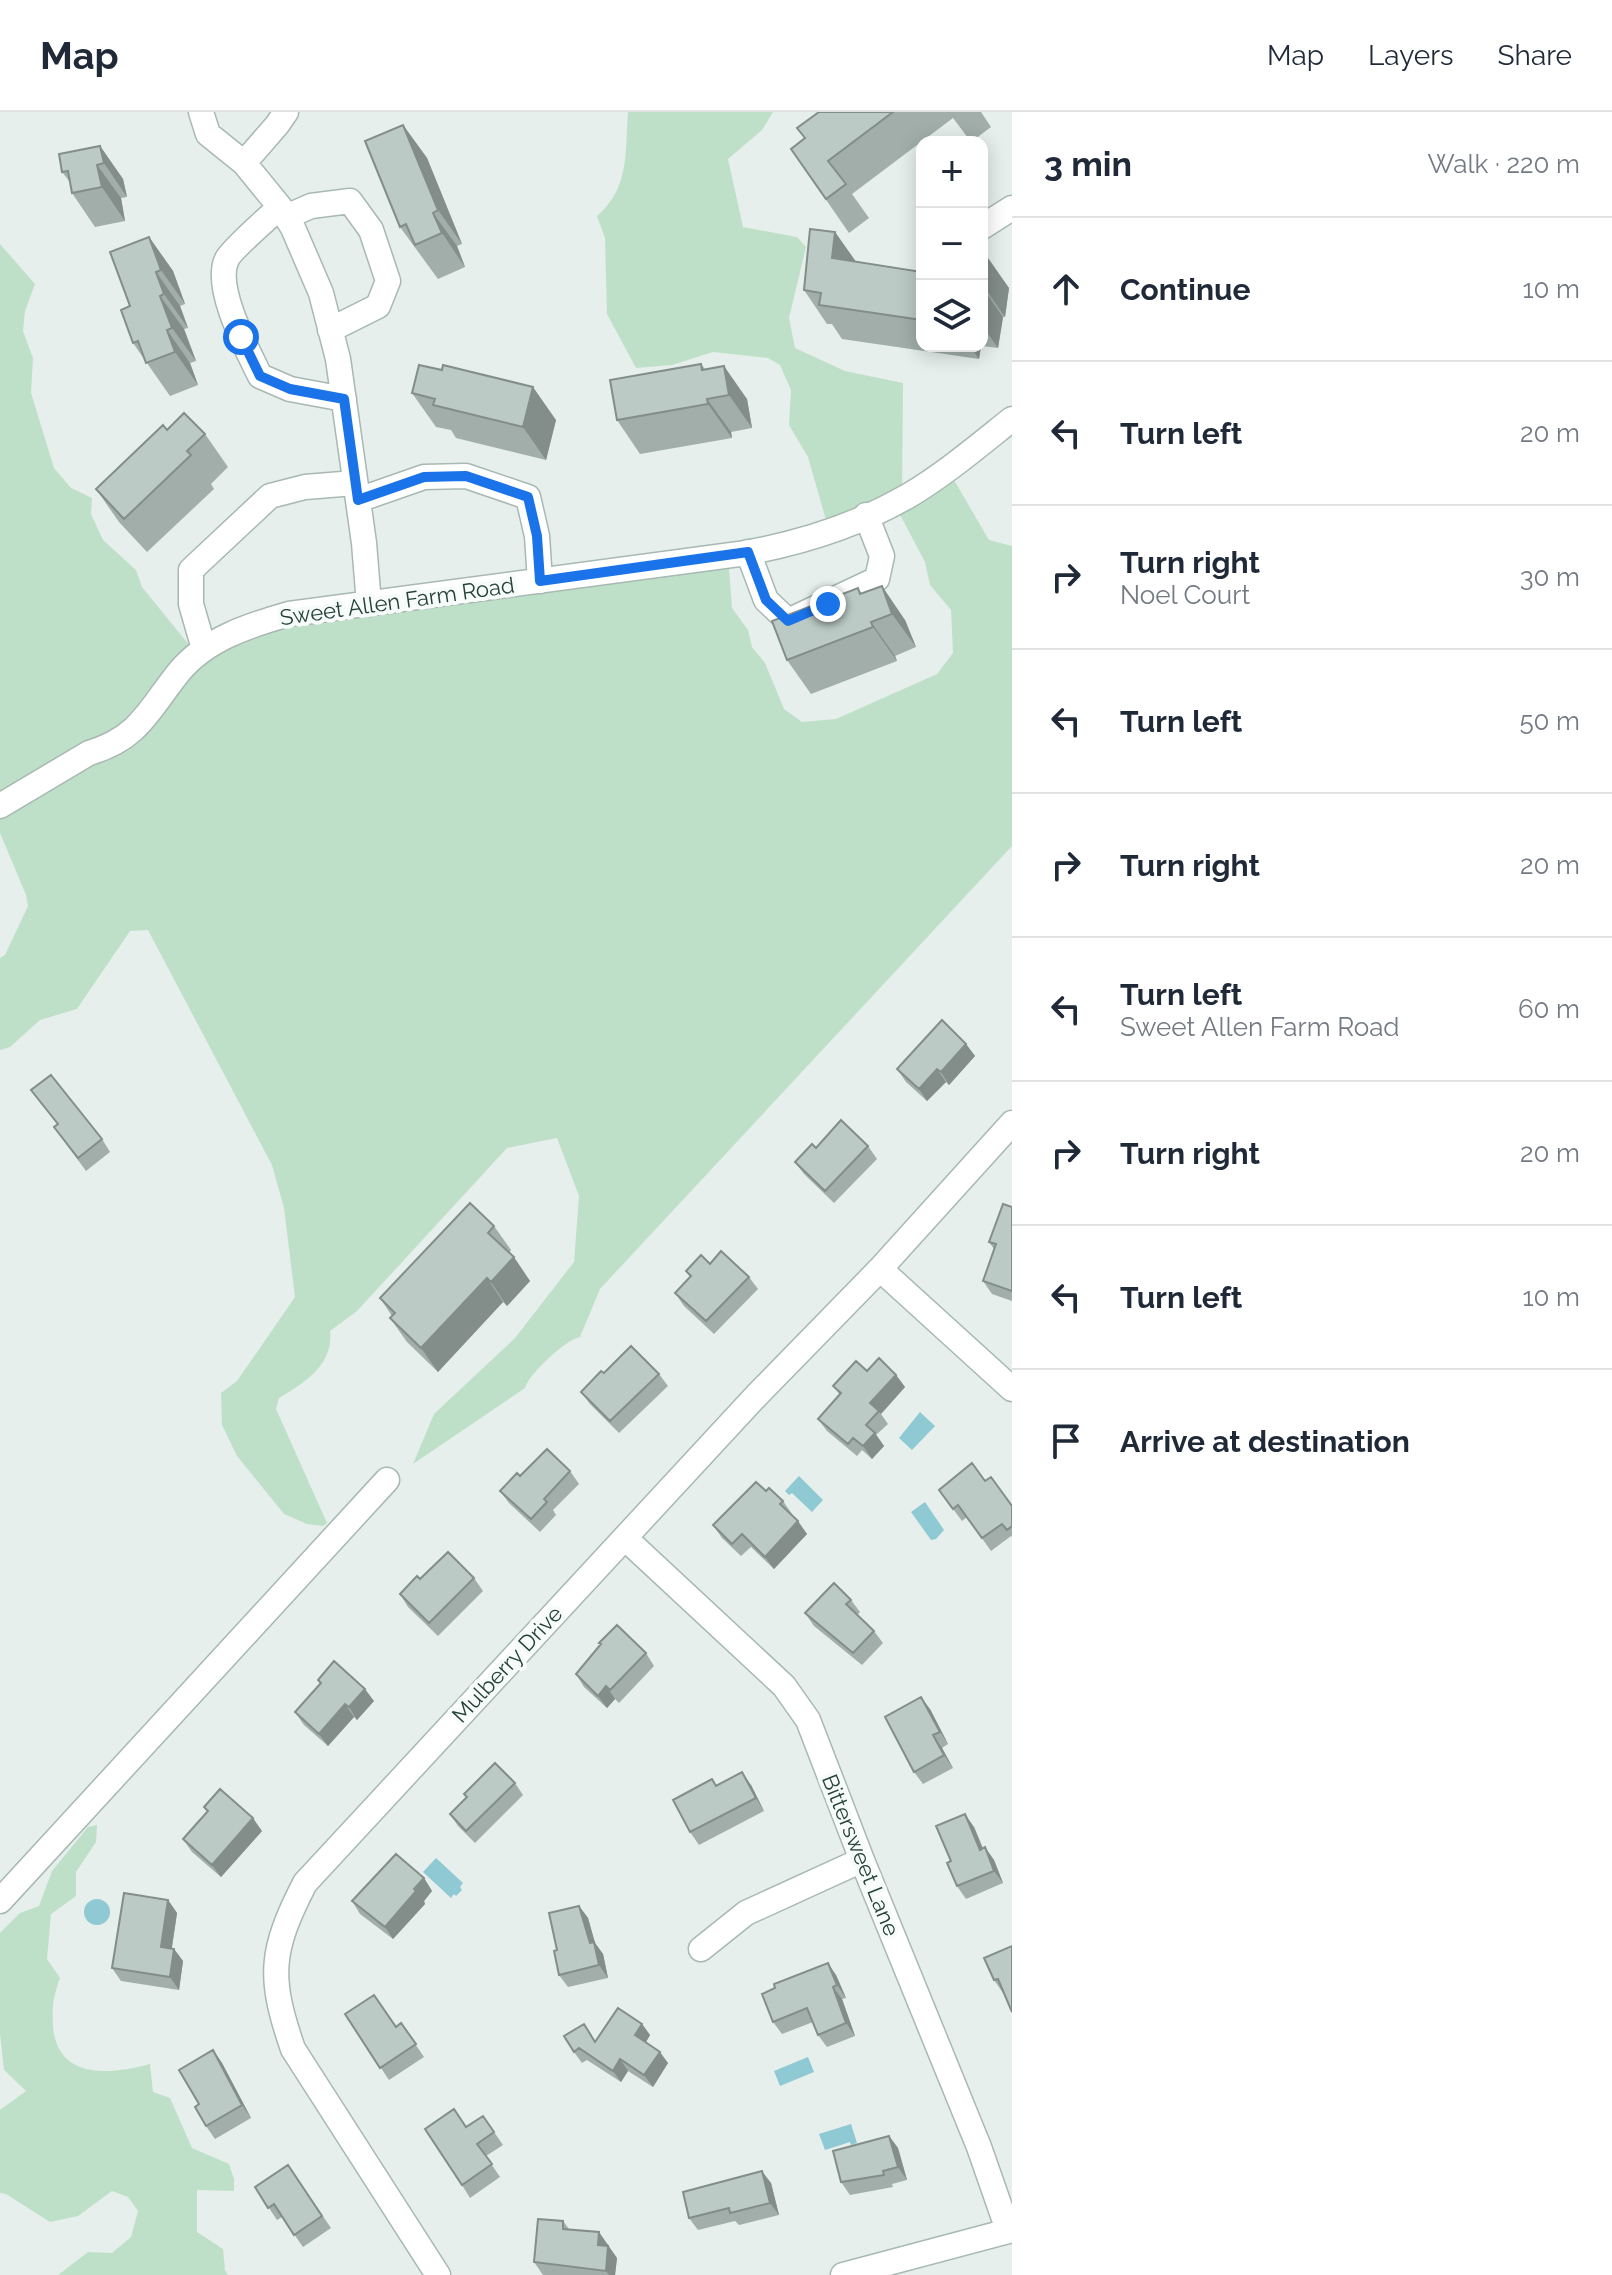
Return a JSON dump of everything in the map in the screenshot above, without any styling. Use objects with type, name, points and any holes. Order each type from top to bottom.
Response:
[{"type":"street","points":[[201,112],[208,134],[244,163],[283,212],[321,293],[344,399],[369,604]]},
{"type":"street","points":[[244,163],[286,112]]},
{"type":"street","points":[[330,330],[378,306],[388,281],[371,230],[350,201],[283,212],[227,259],[223,285],[241,337],[260,376],[290,389],[344,399]]},
{"type":"street","points":[[988,223],[1012,208]]},
{"type":"street","name":"Sweet Allen Farm Road","points":[[0,806],[89,753],[131,734],[180,671],[204,649],[262,622],[289,614],[748,552],[805,541],[909,495],[957,463],[1012,419]]},
{"type":"street","points":[[204,649],[191,604],[191,570],[270,496],[305,487],[356,492],[424,477],[466,476],[528,497],[537,536],[540,581]]},
{"type":"street","points":[[748,552],[766,600],[788,621],[877,579],[882,556],[866,515]]},
{"type":"street","name":"Mulberry Drive","points":[[438,2275],[293,2049],[279,2008],[275,1965],[285,1922],[305,1883],[757,1395],[880,1269],[1012,1123]]},
{"type":"street","points":[[880,1269],[1012,1389]]},
{"type":"street","points":[[0,1901],[387,1480]]},
{"type":"street","name":"Bittersweet Lane","points":[[626,1539],[784,1686],[808,1720],[1010,2230]]},
{"type":"street","points":[[701,1949],[746,1913],[862,1860]]},
{"type":"street","points":[[843,2275],[1010,2230]]},
{"type":"green space","points":[[628,112],[773,112],[762,130],[728,159],[743,227],[797,237],[806,247],[789,318],[795,348],[845,371],[903,383],[902,495],[947,468],[989,540],[1012,546],[1012,846],[600,1289],[580,1337],[548,1358],[525,1388],[413,1464],[434,1414],[515,1338],[574,1262],[579,1196],[557,1138],[507,1148],[357,1311],[330,1331],[327,1353],[316,1371],[279,1398],[276,1409],[327,1523],[323,1526],[307,1524],[284,1514],[237,1456],[222,1425],[221,1393],[237,1381],[295,1297],[284,1208],[272,1165],[148,930],[130,931],[77,1009],[40,1020],[10,1047],[0,1050],[0,958],[5,955],[28,906],[0,833],[0,244],[35,284],[25,311],[23,331],[33,358],[31,393],[54,468],[71,488],[92,498],[91,514],[103,540],[136,570],[142,587],[194,651],[245,626],[728,556],[732,608],[748,630],[752,647],[765,663],[784,709],[802,722],[836,719],[937,674],[953,653],[951,610],[930,585],[925,562],[897,509],[828,527],[808,457],[789,425],[791,390],[780,365],[768,358],[713,352],[672,365],[636,368],[607,314],[605,238],[597,216],[608,205],[621,181]]},
{"type":"green space","points":[[97,1825],[96,1842],[76,1872],[76,1896],[51,1914],[47,1959],[60,1978],[53,2007],[57,2044],[64,2056],[75,2065],[88,2069],[119,2070],[150,2064],[153,2092],[170,2098],[192,2148],[229,2164],[234,2191],[197,2190],[197,2232],[223,2249],[228,2275],[58,2275],[88,2252],[112,2253],[131,2237],[138,2211],[128,2197],[112,2191],[78,2216],[50,2222],[0,2193],[0,2110],[26,2091],[4,2070],[0,2033],[0,1933],[20,1913],[39,1906],[52,1871],[88,1827]]},
{"type":"water","points":[[920,1412],[935,1426],[912,1450],[899,1438]]},
{"type":"water","points":[[799,1476],[823,1500],[812,1512],[792,1493],[789,1495],[785,1491]]},
{"type":"water","points":[[925,1502],[944,1530],[936,1539],[931,1540],[911,1512]]},
{"type":"water","points":[[436,1858],[463,1883],[460,1887],[462,1890],[456,1896],[454,1894],[451,1898],[423,1872]]},
{"type":"water","points":[[97,1899],[106,1903],[110,1912],[106,1921],[97,1925],[88,1921],[84,1912],[88,1903]]},
{"type":"water","points":[[808,2057],[814,2072],[780,2086],[774,2071]]},
{"type":"water","points":[[851,2124],[857,2143],[851,2145],[850,2142],[825,2150],[819,2134]]},
{"type":"building","points":[[819,112],[893,112],[828,161],[846,184],[826,199],[791,149],[805,138],[797,128]]},
{"type":"building","points":[[403,125],[438,210],[433,213],[442,233],[415,245],[406,224],[400,227],[365,141]]},
{"type":"building","points":[[100,146],[104,163],[97,165],[102,187],[72,193],[68,171],[62,172],[59,154]]},
{"type":"building","points":[[810,229],[835,232],[832,258],[916,271],[916,319],[819,305],[821,293],[804,290]]},
{"type":"building","points":[[149,237],[161,270],[156,272],[164,294],[160,296],[172,328],[167,330],[175,352],[146,363],[138,341],[133,343],[121,310],[130,306],[110,252]]},
{"type":"building","points":[[701,364],[702,370],[724,366],[729,395],[707,399],[708,404],[617,420],[610,380]]},
{"type":"building","points":[[419,365],[442,370],[443,365],[533,387],[523,427],[433,405],[435,399],[412,393]]},
{"type":"building","points":[[184,413],[205,434],[187,451],[191,455],[124,519],[96,489],[163,425],[167,430]]},
{"type":"building","points":[[882,586],[892,614],[871,622],[873,627],[787,660],[772,621],[858,588],[860,594]]},
{"type":"building","points":[[942,1020],[966,1044],[941,1072],[937,1069],[919,1089],[897,1069]]},
{"type":"building","points":[[51,1075],[102,1139],[78,1158],[54,1127],[58,1124],[31,1090]]},
{"type":"building","points":[[841,1120],[868,1146],[825,1191],[795,1162],[812,1144],[816,1148]]},
{"type":"building","points":[[470,1203],[494,1226],[488,1233],[514,1257],[491,1282],[487,1278],[421,1348],[390,1318],[395,1313],[380,1298]]},
{"type":"building","points":[[1003,1204],[1012,1207],[1012,1291],[983,1281],[996,1244],[989,1242]]},
{"type":"building","points":[[721,1251],[749,1277],[706,1321],[675,1293],[691,1276],[686,1271],[701,1255],[710,1264]]},
{"type":"building","points":[[631,1346],[659,1374],[610,1421],[581,1392]]},
{"type":"building","points":[[879,1358],[896,1375],[870,1403],[879,1411],[866,1425],[875,1433],[863,1446],[853,1438],[848,1444],[818,1419],[841,1393],[833,1386],[856,1361],[867,1371]]},
{"type":"building","points":[[547,1449],[570,1471],[544,1499],[547,1502],[531,1519],[500,1491]]},
{"type":"building","points":[[972,1463],[985,1481],[991,1477],[1012,1506],[1012,1526],[1007,1530],[1002,1524],[982,1538],[958,1505],[953,1509],[939,1490]]},
{"type":"building","points":[[756,1482],[766,1491],[769,1488],[783,1501],[780,1504],[798,1521],[765,1557],[742,1534],[732,1544],[713,1525]]},
{"type":"building","points":[[448,1552],[474,1578],[429,1623],[400,1594]]},
{"type":"building","points":[[834,1583],[851,1600],[846,1604],[874,1631],[853,1653],[805,1613]]},
{"type":"building","points":[[617,1625],[646,1653],[610,1690],[606,1686],[598,1696],[576,1674]]},
{"type":"building","points":[[334,1661],[365,1689],[349,1707],[345,1704],[319,1734],[295,1712],[321,1683],[318,1680]]},
{"type":"building","points":[[921,1697],[940,1732],[933,1735],[944,1755],[914,1772],[885,1717]]},
{"type":"building","points":[[495,1763],[515,1783],[466,1831],[450,1814],[467,1797],[464,1794]]},
{"type":"building","points":[[742,1772],[756,1798],[690,1832],[673,1800],[712,1779],[716,1786]]},
{"type":"building","points":[[220,1789],[253,1818],[212,1865],[183,1839],[208,1811],[204,1807]]},
{"type":"building","points":[[965,1814],[980,1850],[985,1847],[994,1871],[957,1886],[947,1863],[951,1861],[936,1826]]},
{"type":"building","points":[[396,1854],[424,1878],[385,1927],[352,1901]]},
{"type":"building","points":[[124,1893],[168,1900],[161,1947],[174,1949],[170,1977],[112,1968]]},
{"type":"building","points":[[579,1906],[590,1943],[594,1942],[599,1965],[559,1975],[549,1913]]},
{"type":"building","points":[[1012,1946],[1012,2012],[998,1979],[994,1980],[984,1958]]},
{"type":"building","points":[[828,1963],[846,2023],[818,2035],[807,2008],[773,2022],[762,1994],[775,1988],[774,1984]]},
{"type":"building","points":[[374,1995],[396,2027],[401,2023],[416,2044],[380,2068],[345,2014]]},
{"type":"building","points":[[618,2008],[642,2024],[635,2035],[660,2052],[644,2075],[620,2059],[613,2071],[579,2048],[574,2052],[564,2036],[584,2024],[595,2042]]},
{"type":"building","points":[[213,2050],[242,2105],[206,2126],[195,2107],[199,2104],[179,2070]]},
{"type":"building","points":[[454,2109],[466,2127],[483,2116],[494,2132],[477,2144],[492,2164],[462,2185],[425,2129]]},
{"type":"building","points":[[889,2136],[898,2167],[883,2171],[884,2175],[841,2182],[833,2151]]},
{"type":"building","points":[[288,2165],[322,2216],[294,2235],[274,2204],[268,2208],[255,2187]]},
{"type":"building","points":[[762,2171],[770,2203],[730,2213],[729,2208],[689,2218],[683,2192]]},
{"type":"building","points":[[538,2219],[563,2221],[563,2229],[599,2232],[598,2245],[608,2246],[606,2271],[534,2262]]},
{"type":"route","points":[[241,337],[260,376],[290,389],[344,399],[358,500],[424,477],[466,476],[528,497],[537,536],[540,581],[748,552],[766,600],[788,621],[828,604]]}]
